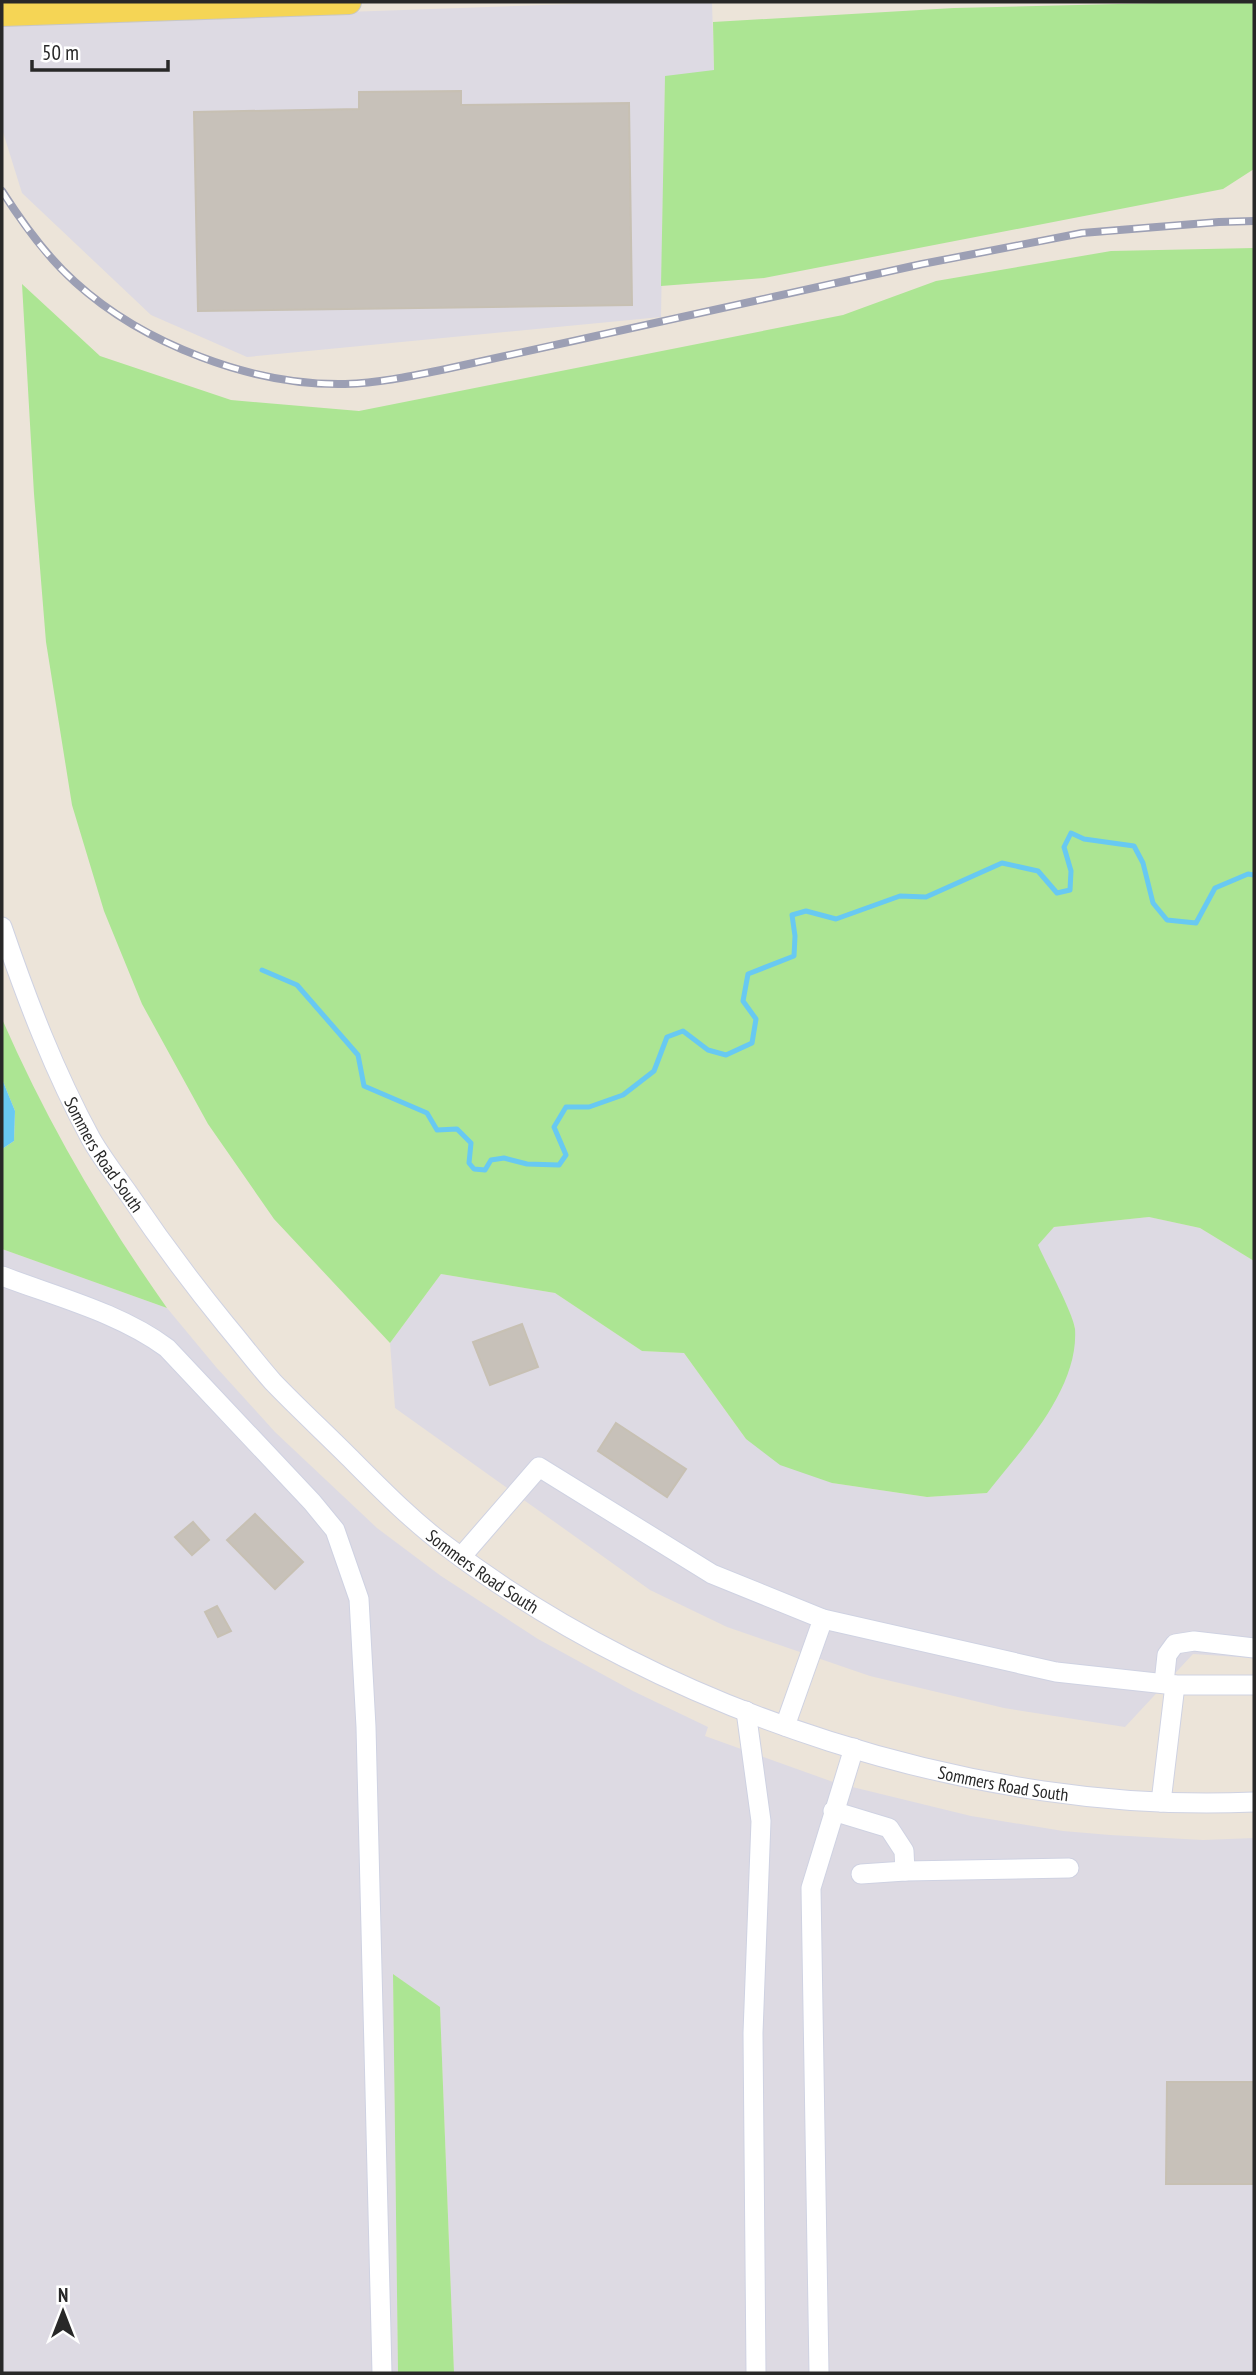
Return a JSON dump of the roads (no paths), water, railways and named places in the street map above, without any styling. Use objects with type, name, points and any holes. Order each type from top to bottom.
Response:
[{"type":"main road","points":[[2,14],[41,6],[349,2]]},
{"type":"street","name":"Sommers Road South","points":[[2,927],[31,1013],[93,1143],[190,1281],[272,1381],[417,1523],[510,1592],[600,1645],[672,1681],[785,1726],[926,1769],[1060,1792],[1161,1802],[1254,1802]]},
{"type":"street","points":[[2,1276],[114,1318],[144,1333],[167,1349],[312,1502],[335,1530],[347,1561],[359,1599],[366,1727],[382,2373]]},
{"type":"street","points":[[461,1557],[539,1467],[712,1574],[823,1619],[1056,1672],[1169,1684],[1254,1685]]},
{"type":"street","points":[[785,1726],[823,1619]]},
{"type":"street","points":[[1161,1802],[1169,1684],[1167,1656],[1175,1644],[1194,1642],[1254,1648]]},
{"type":"street","points":[[746,1711],[761,1821],[753,2033],[756,2373]]},
{"type":"street","points":[[819,2373],[811,1888],[854,1748]]},
{"type":"street","points":[[833,1811],[889,1828],[904,1851],[905,1871]]},
{"type":"street","points":[[862,1874],[1069,1868]]},
{"type":"water","points":[[2,1079],[15,1111],[14,1141],[2,1149]]},
{"type":"waterway","points":[[262,970],[297,985],[358,1055],[364,1086],[427,1113],[437,1130],[457,1129],[471,1143],[469,1163],[474,1169],[485,1170],[491,1160],[504,1158],[527,1164],[559,1165],[566,1155],[554,1127],[566,1107],[589,1107],[623,1095],[654,1071],[667,1037],[683,1031],[708,1050],[726,1055],[752,1043],[756,1019],[743,1001],[748,974],[794,956],[792,915],[806,911],[836,919],[900,896],[926,897],[1002,863],[1038,871],[1057,893],[1070,890],[1071,871],[1064,847],[1071,833],[1084,839],[1134,846],[1143,863],[1153,903],[1167,920],[1196,923],[1215,888],[1248,874],[1254,875]]},
{"type":"railway","points":[[2,191],[36,239],[64,272],[102,304],[133,324],[166,342],[237,369],[274,378],[345,384],[383,381],[433,372],[922,264],[1082,233],[1254,221]]}]
